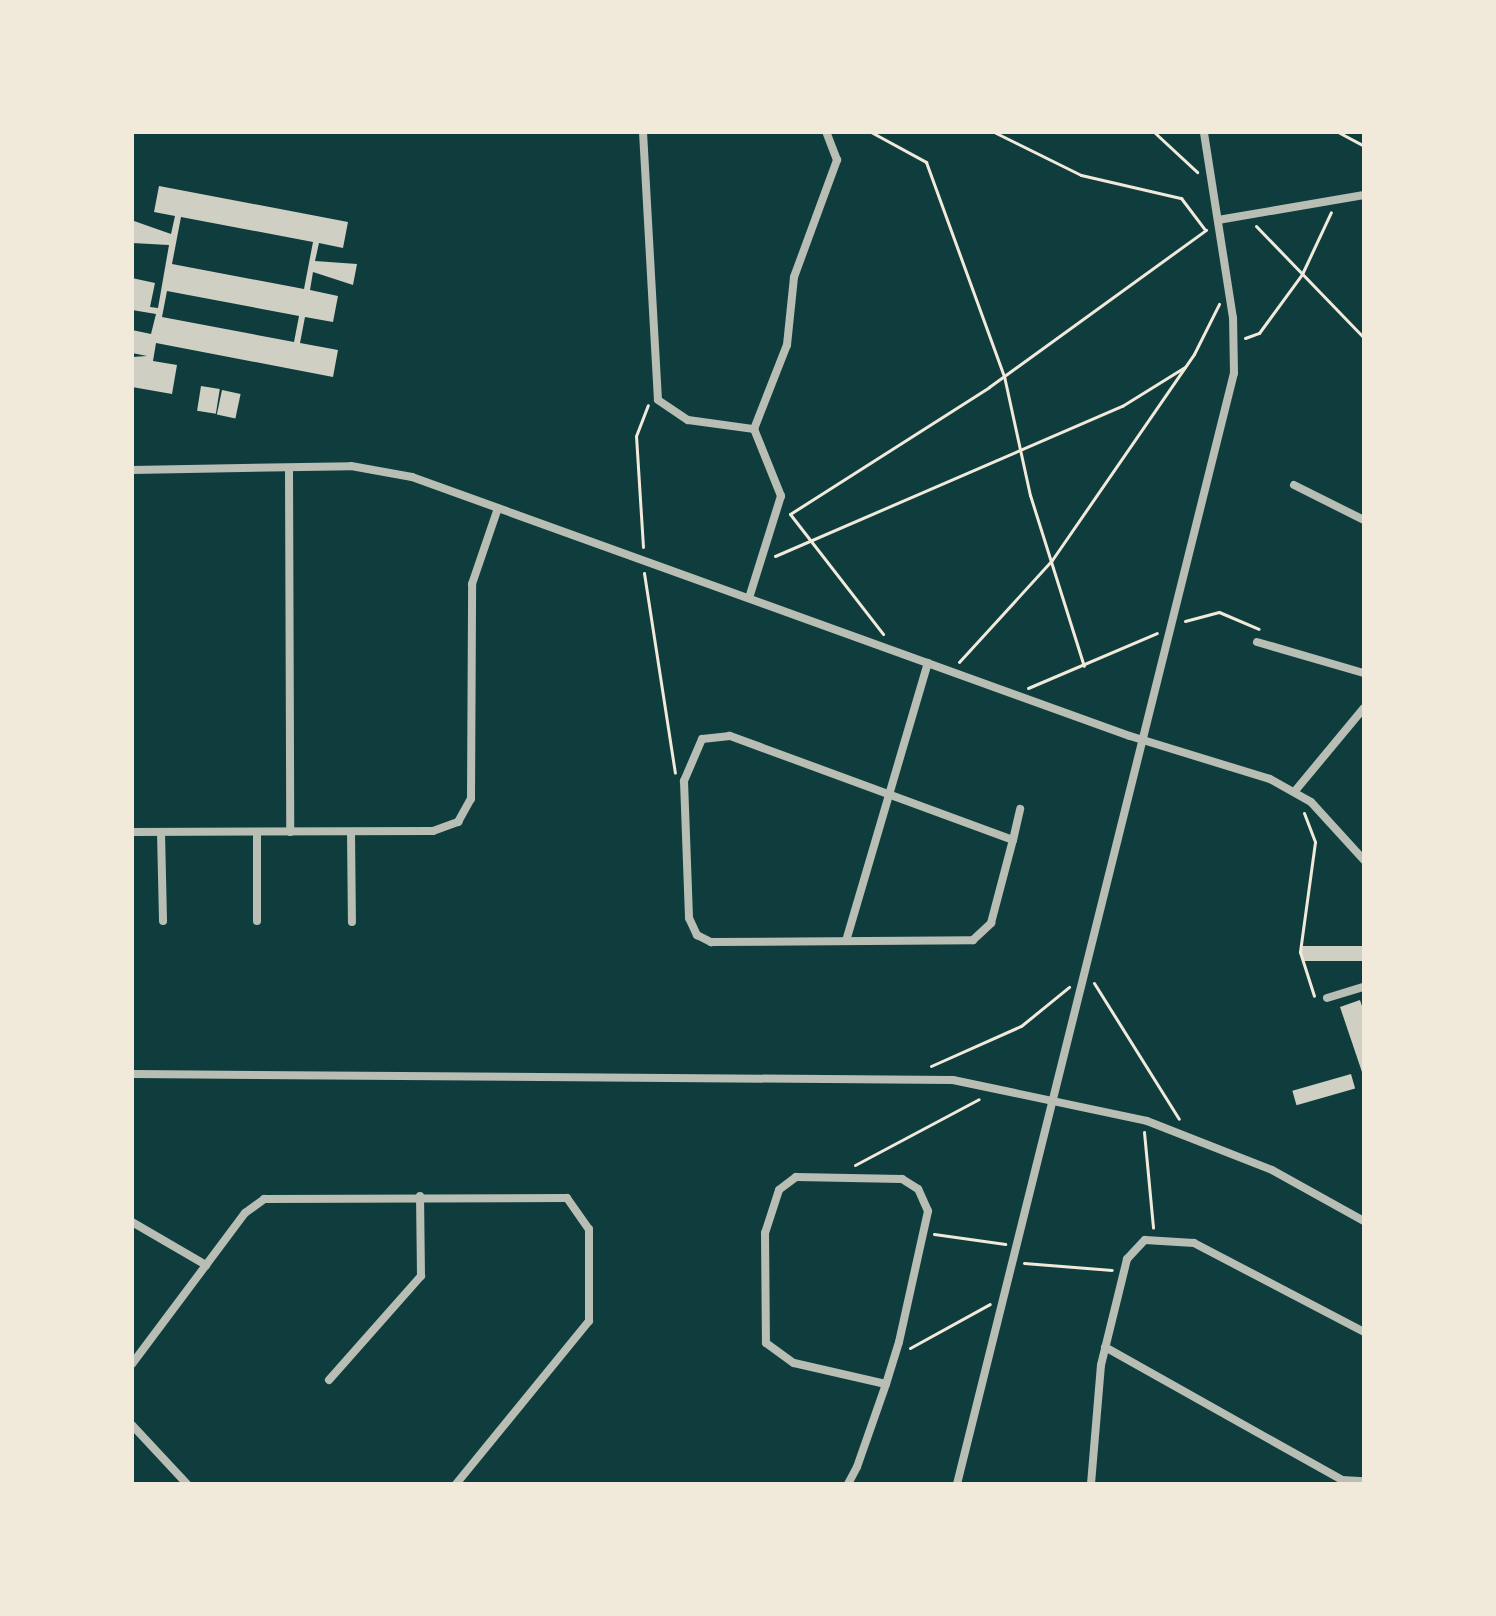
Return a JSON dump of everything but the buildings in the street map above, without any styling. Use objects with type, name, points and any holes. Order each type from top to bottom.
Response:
[{"type":"street","points":[[643,132],[655,391],[677,416],[754,429]]},
{"type":"street","points":[[749,598],[778,517],[780,486],[754,429],[787,345],[794,277],[837,160],[836,140],[826,132]]},
{"type":"street","points":[[957,1484],[1016,1263],[1228,401],[1235,341],[1204,132]]},
{"type":"street","points":[[1218,220],[1364,195]]},
{"type":"street","points":[[289,468],[290,832]]},
{"type":"street","points":[[132,470],[383,470],[498,508],[1145,741],[1295,791],[1364,860]]},
{"type":"street","points":[[1294,485],[1364,520]]},
{"type":"street","points":[[132,832],[442,830],[468,808],[470,598],[498,508]]},
{"type":"street","points":[[1257,642],[1364,673]]},
{"type":"street","points":[[846,941],[884,793],[928,663]]},
{"type":"street","points":[[1295,791],[1364,708]]},
{"type":"street","points":[[1013,840],[719,735],[702,739],[684,781],[689,918],[697,935],[711,942],[980,936],[991,923],[1013,840],[1020,809]]},
{"type":"street","points":[[161,832],[163,921]]},
{"type":"street","points":[[257,832],[257,921]]},
{"type":"street","points":[[351,832],[352,922]]},
{"type":"street","points":[[1327,998],[1364,987]]},
{"type":"street","points":[[132,1074],[818,1073],[1004,1086],[1147,1121],[1272,1170],[1364,1221]]},
{"type":"street","points":[[848,1484],[886,1384],[897,1351],[926,1233],[924,1198],[909,1182],[834,1176],[796,1177],[771,1206],[762,1254],[764,1334],[784,1359],[886,1384]]},
{"type":"street","points":[[329,1380],[421,1276],[420,1196]]},
{"type":"street","points":[[132,1364],[206,1265],[264,1199],[420,1196],[567,1198],[589,1229],[586,1328],[456,1484]]},
{"type":"street","points":[[132,1222],[206,1265]]},
{"type":"street","points":[[1091,1484],[1105,1347],[1123,1271],[1131,1251],[1154,1236],[1167,1236],[1201,1246],[1364,1332]]},
{"type":"street","points":[[1105,1347],[1342,1480],[1364,1481]]},
{"type":"street","points":[[132,1425],[187,1484]]},
{"type":"path","points":[[871,132],[926,162],[1004,376],[1019,451],[1084,666]]},
{"type":"path","points":[[994,132],[1081,175],[1181,198],[1205,231]]},
{"type":"path","points":[[1154,132],[1211,177]]},
{"type":"path","points":[[1338,132],[1364,146]]},
{"type":"path","points":[[1235,341],[1259,333],[1302,274],[1331,213],[1326,202]]},
{"type":"path","points":[[1252,214],[1302,274],[1364,338]]},
{"type":"path","points":[[778,517],[790,514],[1004,376],[1218,220]]},
{"type":"path","points":[[954,673],[1052,560],[1186,367],[1220,300],[1230,299]]},
{"type":"path","points":[[764,557],[812,540],[1122,406],[1186,367]]},
{"type":"path","points":[[655,391],[636,436],[640,559],[671,770],[684,781]]},
{"type":"path","points":[[790,514],[884,634],[880,646]]},
{"type":"path","points":[[1025,698],[1029,686],[1172,629],[1199,613],[1219,612],[1252,622],[1262,631],[1257,642]]},
{"type":"path","points":[[1295,791],[1315,842],[1300,952],[1316,1000],[1327,998]]},
{"type":"path","points":[[834,1176],[1004,1086]]},
{"type":"path","points":[[1147,1121],[1142,1142],[1154,1236]]},
{"type":"path","points":[[926,1233],[1020,1246]]},
{"type":"path","points":[[1016,1263],[1123,1271]]},
{"type":"path","points":[[897,1351],[1006,1300]]}]
